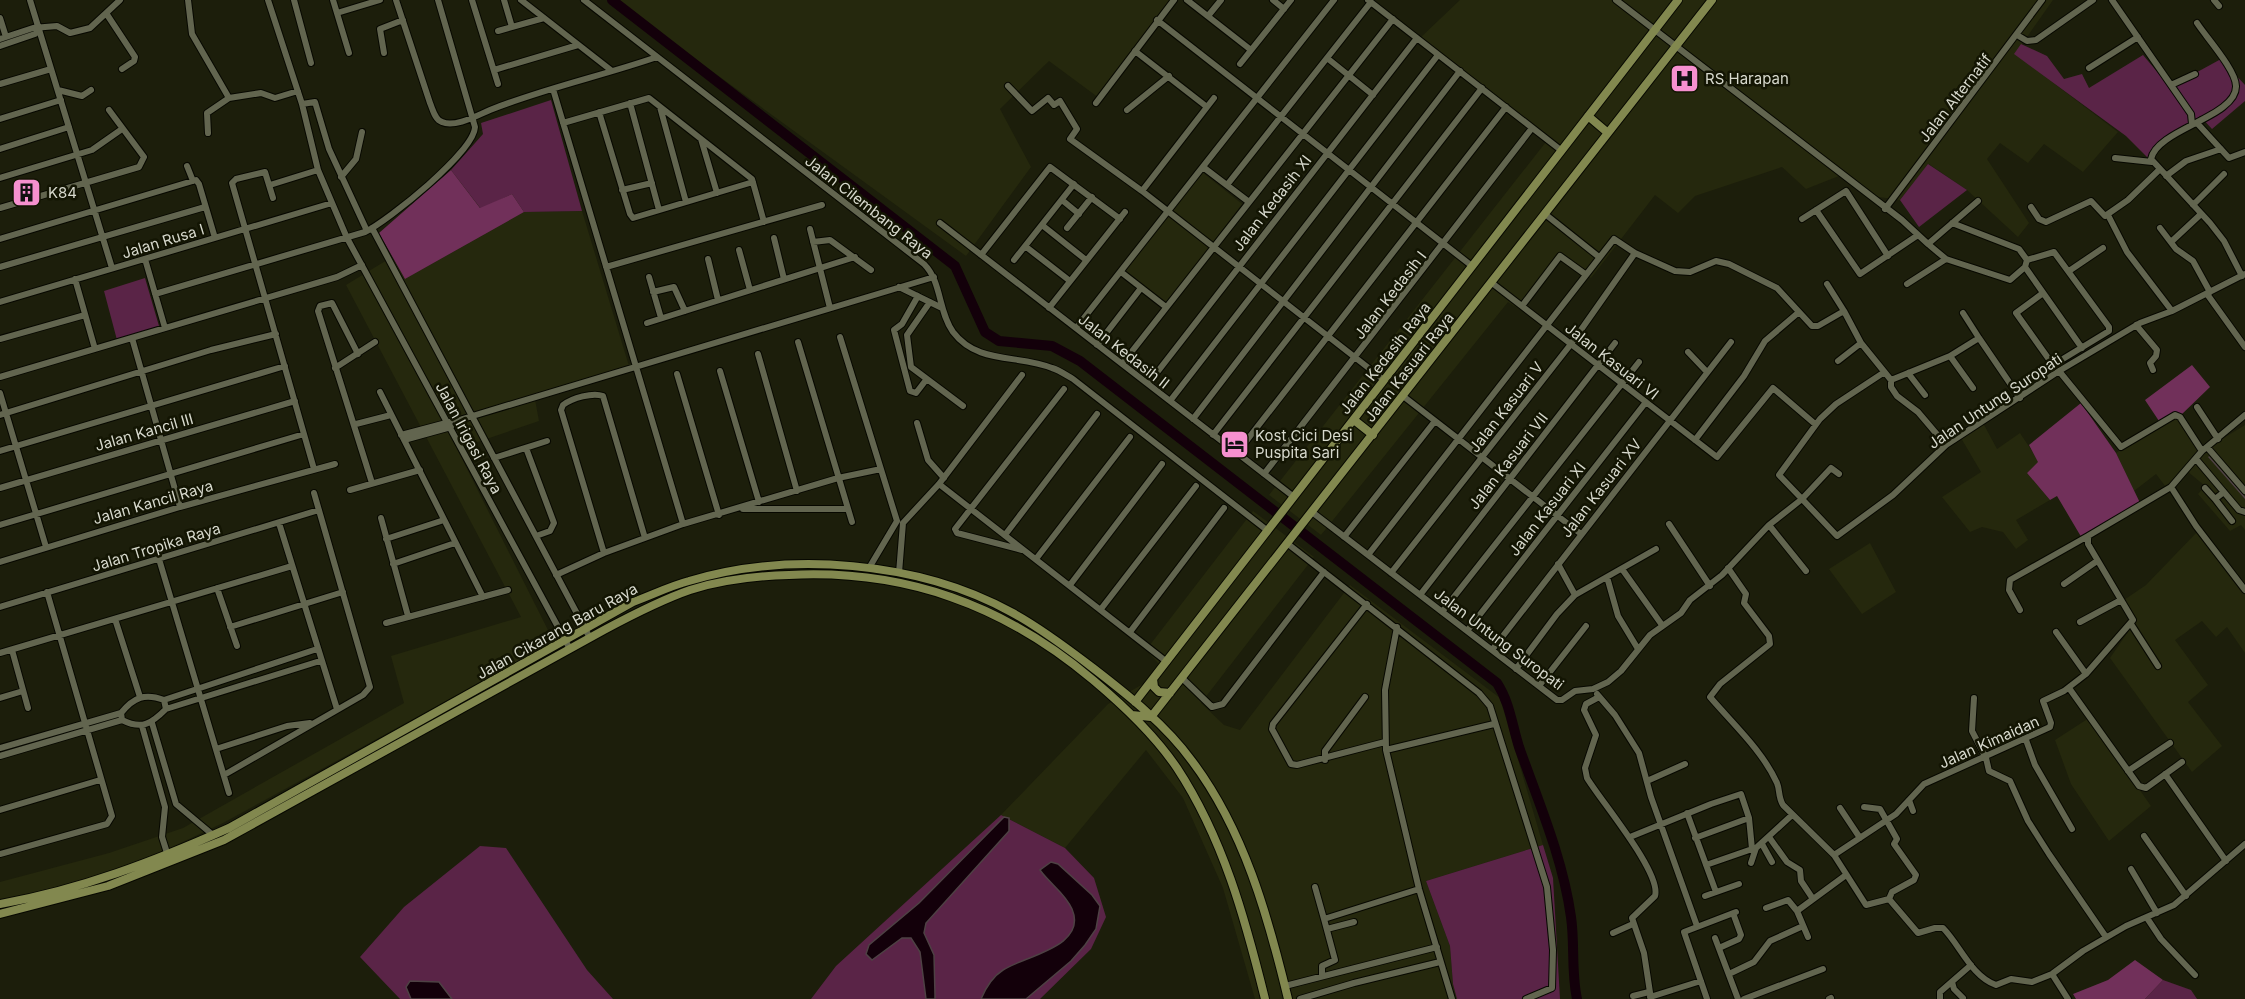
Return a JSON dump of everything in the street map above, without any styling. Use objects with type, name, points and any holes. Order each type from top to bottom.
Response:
[{"type":"main road","name":"Jalan Kedasih Raya","points":[[1135,702],[1678,0]]},
{"type":"main road","name":"Jalan Kasuari Raya","points":[[1151,717],[1712,0]]},
{"type":"main road","points":[[1588,116],[1608,133]]},
{"type":"main road","points":[[1354,420],[1373,435]]},
{"type":"main road","name":"Jalan Cikarang Baru Raya","points":[[202,845],[213,836],[633,602],[689,580],[756,567],[821,564],[869,568],[899,573],[969,592],[1011,612],[1073,653],[1151,717],[1192,760],[1215,795],[1245,853],[1288,999]]},
{"type":"main road","name":"Jalan Cikarang Baru Raya","points":[[0,914],[108,886],[202,845],[636,613],[691,590],[757,576],[815,574],[857,576],[910,585],[969,602],[1010,621],[1069,660],[1130,712],[1176,767],[1211,827],[1246,926],[1264,999]]},
{"type":"main road","points":[[601,619],[604,630]]},
{"type":"main road","points":[[1153,679],[1154,687],[1159,693],[1170,693]]},
{"type":"main road","points":[[1130,712],[1151,717]]},
{"type":"main road","name":"Jalan Cikarang Baru Raya","points":[[0,904],[67,890],[169,859]]},
{"type":"street","points":[[30,0],[112,268]]},
{"type":"street","points":[[0,45],[35,34],[39,30],[57,26],[70,33],[90,28],[120,0]]},
{"type":"street","points":[[188,0],[192,34],[229,98]]},
{"type":"street","name":"Jalan Irigasi Raya","points":[[268,0],[302,104],[318,170],[347,238],[570,649]]},
{"type":"street","points":[[294,0],[311,63]]},
{"type":"street","points":[[333,0],[349,53]]},
{"type":"street","points":[[337,13],[381,0]]},
{"type":"street","points":[[396,0],[436,116],[442,123],[451,124],[474,117],[553,89],[657,57]]},
{"type":"street","points":[[155,294],[368,231],[394,214],[444,168],[475,132],[474,117],[438,0]]},
{"type":"street","points":[[472,0],[498,84]]},
{"type":"street","points":[[504,0],[512,27]]},
{"type":"street","points":[[521,0],[612,71]]},
{"type":"street","name":"Jalan Cilembang Raya","points":[[584,0],[930,270],[942,308],[955,334],[969,347],[991,356],[1052,368],[1073,379],[1270,529]]},
{"type":"street","points":[[1096,103],[1174,0]]},
{"type":"street","points":[[1187,0],[1251,50]]},
{"type":"street","points":[[1208,16],[1221,0]]},
{"type":"street","points":[[1274,0],[1284,9]]},
{"type":"street","points":[[1240,64],[1291,0]]},
{"type":"street","points":[[1076,328],[1334,0]]},
{"type":"street","points":[[1616,0],[1946,259],[2010,280],[2026,263],[2054,252],[2110,328],[2108,332],[2056,366],[2052,365],[2016,313],[2043,293]]},
{"type":"street","name":"Jalan Alternatif","points":[[1885,209],[2042,0]]},
{"type":"street","points":[[2017,35],[2027,41],[2036,40],[2093,0]]},
{"type":"street","points":[[2112,0],[2195,123],[2229,158],[2245,152]]},
{"type":"street","points":[[2214,0],[2219,6]]},
{"type":"street","points":[[1227,185],[1370,1],[1562,151]]},
{"type":"street","points":[[106,13],[135,57],[122,69]]},
{"type":"street","points":[[0,18],[3,38],[33,28],[39,30]]},
{"type":"street","points":[[498,31],[544,18]]},
{"type":"street","points":[[1122,364],[1393,19]]},
{"type":"street","points":[[384,53],[380,29],[403,20]]},
{"type":"street","points":[[1157,20],[1472,266]]},
{"type":"street","points":[[2152,162],[2154,151],[2225,105],[2237,87],[2233,75],[2197,23]]},
{"type":"street","points":[[2090,68],[2138,37]]},
{"type":"street","name":"Jalan Kedasih XI","points":[[1148,384],[1417,38]]},
{"type":"street","points":[[494,70],[578,45]]},
{"type":"street","points":[[1135,51],[1207,107]]},
{"type":"street","points":[[1170,401],[1438,55]]},
{"type":"street","points":[[1327,58],[1373,95]]},
{"type":"street","points":[[0,84],[51,69]]},
{"type":"street","points":[[1193,419],[1460,71]]},
{"type":"street","points":[[2171,85],[2195,74]]},
{"type":"street","points":[[1127,110],[1169,76]]},
{"type":"street","points":[[1008,87],[1032,111],[1048,99],[1054,105],[1060,100],[1077,129],[1070,139],[1142,191],[1384,380]]},
{"type":"street","points":[[1213,435],[1482,88]]},
{"type":"street","points":[[553,89],[683,524]]},
{"type":"street","points":[[58,90],[82,96],[91,90]]},
{"type":"street","points":[[208,134],[207,113],[229,98],[261,93],[275,98],[298,91]]},
{"type":"street","points":[[563,123],[649,98],[752,179],[764,222]]},
{"type":"street","points":[[1142,191],[1214,98]]},
{"type":"street","points":[[0,118],[61,100]]},
{"type":"street","name":"Jalan Irigasi Raya","points":[[302,104],[315,102],[329,149],[368,231],[472,417],[590,638]]},
{"type":"street","points":[[630,103],[659,210]]},
{"type":"street","points":[[660,106],[686,202]]},
{"type":"street","points":[[1237,453],[1506,107]]},
{"type":"street","points":[[0,208],[142,165],[144,157],[108,110]]},
{"type":"street","points":[[599,112],[631,217],[753,182]]},
{"type":"street","points":[[0,149],[69,128]]},
{"type":"street","name":"Jalan Kedasih I","points":[[1264,474],[1532,128]]},
{"type":"street","points":[[0,178],[97,148],[122,129]]},
{"type":"street","points":[[341,177],[356,159],[362,132]]},
{"type":"street","points":[[701,139],[717,193]]},
{"type":"street","points":[[2166,176],[2186,161],[2221,149]]},
{"type":"street","points":[[2115,158],[2152,162],[2224,242],[2244,275]]},
{"type":"street","points":[[187,166],[193,181],[199,184],[215,238]]},
{"type":"street","points":[[981,255],[1050,167],[1120,219]]},
{"type":"street","points":[[1203,167],[1249,202]]},
{"type":"street","points":[[270,185],[318,170]]},
{"type":"street","points":[[2031,207],[2044,222],[2088,201],[2102,216],[2108,215],[2159,170]]},
{"type":"street","points":[[273,198],[264,172],[232,182],[314,469]]},
{"type":"street","points":[[2193,205],[2224,174]]},
{"type":"street","points":[[0,239],[193,181]]},
{"type":"street","points":[[622,190],[652,183]]},
{"type":"street","points":[[1014,260],[1074,184]]},
{"type":"street","points":[[1802,219],[1846,191],[1888,256]]},
{"type":"street","points":[[1067,228],[1092,196]]},
{"type":"street","points":[[1062,200],[1079,214]]},
{"type":"street","points":[[1928,244],[1978,201]]},
{"type":"street","name":"Jalan Rusa I","points":[[0,302],[332,203]]},
{"type":"street","points":[[606,267],[822,205]]},
{"type":"street","points":[[0,267],[205,207]]},
{"type":"street","points":[[1816,210],[1858,272],[1863,273],[1918,236]]},
{"type":"street","points":[[1049,308],[1125,212]]},
{"type":"street","points":[[1545,214],[1599,257]]},
{"type":"street","points":[[2171,242],[2201,214]]},
{"type":"street","points":[[2108,215],[2127,252],[2172,311]]},
{"type":"street","points":[[1952,223],[2019,249],[2043,293],[2082,348]]},
{"type":"street","name":"Jalan Kedasih II","points":[[940,224],[1264,474],[1293,499]]},
{"type":"street","points":[[1042,225],[1086,260]]},
{"type":"street","points":[[2160,228],[2180,253],[2193,261],[2208,293],[2245,347]]},
{"type":"street","points":[[810,229],[830,308]]},
{"type":"street","points":[[774,237],[784,279]]},
{"type":"street","points":[[1368,555],[1614,239],[1635,253],[1683,273],[1716,261],[1729,264],[1777,288],[1815,326],[1844,311]]},
{"type":"street","points":[[813,242],[830,240],[871,270]]},
{"type":"street","points":[[1025,246],[1070,282]]},
{"type":"street","points":[[2069,271],[2103,248]]},
{"type":"street","points":[[739,250],[750,290]]},
{"type":"street","name":"Jalan Kasuari V","points":[[1391,573],[1571,344],[1635,253]]},
{"type":"street","points":[[1522,306],[1560,256],[1585,274]]},
{"type":"street","points":[[647,323],[855,257]]},
{"type":"street","points":[[145,259],[165,328]]},
{"type":"street","points":[[708,259],[718,300]]},
{"type":"street","points":[[1907,284],[1946,259]]},
{"type":"street","points":[[0,377],[337,277],[362,265]]},
{"type":"street","points":[[1121,272],[1166,308]]},
{"type":"street","name":"Jalan Untung Suropati","points":[[1311,514],[1557,700],[1575,691],[1593,689],[1621,670],[1662,625],[1681,613],[1690,600],[1710,586],[1769,525],[1802,499],[1837,537],[1893,495],[1946,445],[2059,371],[2136,325],[2172,311],[2244,275]]},
{"type":"street","points":[[649,277],[661,318]]},
{"type":"street","points":[[403,438],[934,277]]},
{"type":"street","points":[[75,279],[95,350]]},
{"type":"street","name":"Jalan Kasuari VI","points":[[1492,283],[1718,457],[1773,388],[1815,424]]},
{"type":"street","points":[[1827,284],[1861,343],[1883,373],[1891,380],[1891,387],[1897,396],[1918,412],[1946,445]]},
{"type":"street","points":[[653,292],[674,287],[685,311]]},
{"type":"street","points":[[899,287],[942,308]]},
{"type":"street","points":[[1097,345],[1141,288]]},
{"type":"street","points":[[918,296],[902,324],[894,330],[910,392],[918,392],[926,380]]},
{"type":"street","points":[[930,302],[909,330],[906,344],[912,367],[926,380],[963,406]]},
{"type":"street","points":[[358,354],[332,303],[320,306],[318,311],[335,368],[356,424],[372,483]]},
{"type":"street","points":[[1695,440],[1744,376],[1765,341],[1799,312]]},
{"type":"street","points":[[1963,313],[2020,398]]},
{"type":"street","points":[[0,339],[85,315]]},
{"type":"street","points":[[902,324],[909,330]]},
{"type":"street","points":[[2136,325],[2157,350],[2156,356],[2150,363],[2153,370]]},
{"type":"street","points":[[3,414],[142,371],[276,334]]},
{"type":"street","points":[[840,337],[900,522],[899,573]]},
{"type":"street","points":[[132,338],[180,507]]},
{"type":"street","points":[[1891,380],[1950,356],[1979,338]]},
{"type":"street","points":[[335,368],[375,342]]},
{"type":"street","points":[[798,342],[852,522]]},
{"type":"street","name":"Jalan Kasuari XV","points":[[1492,650],[1731,342]]},
{"type":"street","name":"Jalan Kasuari VII","points":[[1420,595],[1615,343]]},
{"type":"street","points":[[1838,361],[1861,343]]},
{"type":"street","points":[[1688,352],[1707,372]]},
{"type":"street","points":[[758,354],[797,491]]},
{"type":"street","points":[[1950,356],[1973,388]]},
{"type":"street","points":[[1442,612],[1639,362]]},
{"type":"street","points":[[0,451],[285,366]]},
{"type":"street","points":[[720,371],[759,502]]},
{"type":"street","points":[[2059,371],[2121,447],[2175,415],[2180,417],[2204,449],[2245,491]]},
{"type":"street","points":[[1839,474],[1831,468],[1802,499],[1779,475],[1803,445],[1815,424],[1836,404],[1883,373]]},
{"type":"street","points":[[1908,373],[1925,395]]},
{"type":"street","points":[[676,374],[719,515]]},
{"type":"street","points":[[869,568],[900,522],[944,478],[1022,375]]},
{"type":"street","points":[[1025,551],[957,533],[956,527],[1064,389]]},
{"type":"street","points":[[380,392],[483,597]]},
{"type":"street","points":[[0,393],[3,414],[17,446],[46,547]]},
{"type":"street","points":[[604,552],[561,410],[568,401],[600,394],[645,538]]},
{"type":"street","points":[[1403,396],[1581,534]]},
{"type":"street","name":"Jalan Kancil III","points":[[0,488],[295,401]]},
{"type":"street","name":"Jalan Kasuari XI","points":[[1467,631],[1646,402]]},
{"type":"street","points":[[2197,406],[2218,439]]},
{"type":"street","points":[[1005,535],[1096,414]]},
{"type":"street","points":[[356,424],[391,415]]},
{"type":"street","points":[[2020,610],[2009,590],[2010,580],[2171,488],[2204,449],[2245,415]]},
{"type":"street","points":[[1344,537],[1435,421]]},
{"type":"street","points":[[917,423],[928,459],[944,478]]},
{"type":"street","points":[[0,525],[304,434]]},
{"type":"street","points":[[1036,559],[1130,437]]},
{"type":"street","points":[[494,458],[547,441]]},
{"type":"street","points":[[526,448],[554,523],[550,531],[536,536]]},
{"type":"street","points":[[2196,459],[2239,510],[2245,512]]},
{"type":"street","name":"Jalan Kancil Raya","points":[[0,562],[180,507],[335,464]]},
{"type":"street","points":[[1070,585],[1162,464]]},
{"type":"street","points":[[556,575],[604,552],[683,524],[838,478],[882,469]]},
{"type":"street","points":[[350,490],[420,470]]},
{"type":"street","points":[[939,484],[1101,609],[1132,629],[1167,662]]},
{"type":"street","points":[[1101,609],[1196,486]]},
{"type":"street","points":[[2171,488],[2201,534],[2245,590]]},
{"type":"street","points":[[2205,488],[2232,521]]},
{"type":"street","points":[[2215,499],[2224,492]]},
{"type":"street","points":[[224,775],[363,695],[370,687],[314,493]]},
{"type":"street","points":[[1132,629],[1224,508]]},
{"type":"street","points":[[738,509],[848,509]]},
{"type":"street","name":"Jalan Tropika Raya","points":[[0,606],[319,510]]},
{"type":"street","points":[[381,518],[408,616]]},
{"type":"street","points":[[386,539],[444,520]]},
{"type":"street","points":[[279,523],[320,661],[337,709]]},
{"type":"street","points":[[1669,524],[1710,586]]},
{"type":"street","points":[[1769,525],[1806,571]]},
{"type":"street","points":[[2088,536],[2087,542],[2097,561],[2133,619],[2131,624],[2158,666]]},
{"type":"street","points":[[1289,542],[1479,693],[1490,706],[1547,887],[1551,909],[1552,988],[1526,999]]},
{"type":"street","points":[[393,564],[455,543]]},
{"type":"street","points":[[1516,669],[1557,614],[1575,595],[1656,549]]},
{"type":"street","points":[[159,559],[230,794]]},
{"type":"street","points":[[2064,584],[2097,561]]},
{"type":"street","points":[[1558,564],[1575,595]]},
{"type":"street","points":[[0,653],[292,566]]},
{"type":"street","points":[[1728,568],[1746,594],[1744,603],[1771,641],[1768,647],[1713,690],[1710,697],[1742,732],[1772,774],[1778,785],[1778,796],[1791,815],[1834,855],[1866,905],[1889,899]]},
{"type":"street","points":[[1622,569],[1662,625]]},
{"type":"street","points":[[1182,678],[1212,707],[1224,704],[1324,572]]},
{"type":"street","points":[[1607,577],[1618,616],[1638,649]]},
{"type":"street","points":[[217,588],[237,646]]},
{"type":"street","points":[[386,622],[508,590]]},
{"type":"street","points":[[0,854],[107,824],[112,816],[47,592]]},
{"type":"street","points":[[230,627],[343,592]]},
{"type":"street","points":[[2080,622],[2121,600]]},
{"type":"street","points":[[1367,604],[1272,727],[1292,764],[1297,765],[1325,760],[1385,742]]},
{"type":"street","points":[[116,619],[140,697]]},
{"type":"street","name":"Jalan Kimaidan","points":[[1834,855],[1886,820],[1924,784],[2050,728],[2051,723],[2043,701],[2069,688],[2086,674],[2131,624]]},
{"type":"street","points":[[1539,686],[1586,626]]},
{"type":"street","points":[[1397,627],[1385,690],[1386,750],[1419,889],[1452,999]]},
{"type":"street","points":[[2056,632],[2086,674]]},
{"type":"street","points":[[0,748],[121,713],[140,697],[152,696],[164,700],[317,649]]},
{"type":"street","points":[[12,650],[28,708]]},
{"type":"street","points":[[0,756],[122,720],[142,726],[152,723],[166,709],[320,661]]},
{"type":"street","points":[[2069,688],[2143,789],[2182,762]]},
{"type":"street","points":[[1593,689],[1615,715],[1639,753],[1676,877],[1697,926]]},
{"type":"street","points":[[0,698],[23,691]]},
{"type":"street","points":[[1325,760],[1325,751],[1365,697]]},
{"type":"street","points":[[1599,697],[1586,704],[1584,710],[1596,735],[1585,768],[1587,778],[1630,837],[1656,891],[1649,903],[1632,918],[1644,953],[1650,996]]},
{"type":"street","points":[[1974,698],[1972,731],[1992,774],[2010,780],[2017,800],[2043,845],[2106,937]]},
{"type":"street","points":[[164,700],[166,709]]},
{"type":"street","points":[[121,713],[122,720]]},
{"type":"street","points":[[152,723],[176,804],[213,836]]},
{"type":"street","points":[[216,749],[287,726],[314,723]]},
{"type":"street","points":[[1386,750],[1494,724]]},
{"type":"street","points":[[142,726],[165,807],[162,837],[169,859]]},
{"type":"street","points":[[2026,740],[2036,765],[2073,829]]},
{"type":"street","points":[[2128,771],[2170,743]]},
{"type":"street","points":[[1647,781],[1685,764]]},
{"type":"street","points":[[2165,774],[2226,861]]},
{"type":"street","points":[[0,810],[100,780]]},
{"type":"street","points":[[1630,837],[1687,813],[1741,795],[1757,847],[1772,862]]},
{"type":"street","points":[[1909,800],[1912,811]]},
{"type":"street","points":[[165,807],[176,804]]},
{"type":"street","points":[[1864,807],[1878,807],[1897,839],[1894,844],[1916,876],[1892,891],[1889,899]]},
{"type":"street","points":[[1840,808],[1860,838]]},
{"type":"street","points":[[1687,813],[1716,892]]},
{"type":"street","points":[[1706,866],[1757,847],[1791,815]]},
{"type":"street","points":[[1695,838],[1749,818]]},
{"type":"street","points":[[2144,836],[2186,896]]},
{"type":"street","points":[[1769,837],[1787,862],[1800,870],[1801,881],[1813,899]]},
{"type":"street","points":[[1889,899],[1918,933],[1940,927],[1945,930],[1971,965],[1996,985],[2011,979],[2032,982],[2052,974],[2106,937],[2157,913],[2186,896],[2245,844]]},
{"type":"street","points":[[1750,863],[1757,847]]},
{"type":"street","points":[[2132,869],[2157,913]]},
{"type":"street","points":[[1797,911],[1846,875]]},
{"type":"street","points":[[1704,896],[1739,884]]},
{"type":"street","points":[[1315,887],[1335,962],[1322,966],[1322,976]]},
{"type":"street","points":[[1324,919],[1419,889]]},
{"type":"street","points":[[1766,908],[1785,899],[1797,911],[1808,937]]},
{"type":"street","points":[[1707,999],[1684,932],[1734,912],[1740,938],[1719,948]]},
{"type":"street","points":[[2147,918],[2161,939],[2195,975]]},
{"type":"street","points":[[1328,929],[1354,922]]},
{"type":"street","points":[[1613,933],[1633,924]]},
{"type":"street","points":[[1729,974],[1754,962],[1770,941],[1803,926]]},
{"type":"street","points":[[1715,938],[1738,999]]},
{"type":"street","points":[[1285,986],[1437,947]]},
{"type":"street","points":[[1300,999],[1354,982],[1440,962]]},
{"type":"street","points":[[1939,999],[1940,992],[1971,965]]},
{"type":"street","points":[[1744,999],[1823,969]]},
{"type":"street","points":[[2052,974],[2068,999]]},
{"type":"street","points":[[1634,996],[1650,996],[1701,981]]},
{"type":"street","points":[[1952,982],[1954,989],[1963,998]]},
{"type":"shaded area","points":[[614,0],[1171,0],[1099,98],[1049,61],[1000,109],[1031,167],[966,256]]},
{"type":"shaded area","points":[[1460,0],[2053,0],[2015,54],[2118,132],[2083,172],[2044,144],[2028,163],[2000,143],[1987,159],[2029,223],[2018,237],[1967,190],[1929,164],[1900,200],[1872,196],[1844,174],[1806,189],[1782,167],[1695,196],[1678,213],[1655,195],[1591,278],[1560,256],[1519,309],[1508,302],[1321,535],[1269,495],[1549,138],[1419,39]]},
{"type":"shaded area","points":[[2021,44],[2047,56],[2064,79],[2082,74],[2089,88],[2143,55],[2170,87],[2221,59],[2245,85],[2245,101],[2212,129],[2200,116],[2148,158],[2126,136],[2014,54]]},
{"type":"shaded area","points":[[551,100],[582,211],[524,212],[512,194],[481,209],[451,170],[483,134],[481,123]]},
{"type":"shaded area","points":[[1928,164],[1967,190],[1919,227],[1900,200]]},
{"type":"shaded area","points":[[451,170],[480,208],[512,194],[524,212],[405,279],[379,233]]},
{"type":"shaded area","points":[[1202,172],[1242,204],[1166,305],[1123,271]]},
{"type":"shaded area","points":[[582,211],[629,366],[534,394],[539,421],[457,449],[554,642],[223,823],[170,848],[114,872],[0,903],[0,882],[109,853],[183,828],[404,703],[391,656],[521,617],[346,285],[392,257],[405,279],[524,212]]},
{"type":"shaded area","points":[[145,278],[159,326],[117,340],[104,291]]},
{"type":"shaded area","points":[[2192,365],[2210,387],[2181,415],[2161,424],[2145,400]]},
{"type":"shaded area","points":[[2081,403],[2116,453],[2142,507],[2083,540],[2057,496],[2050,500],[2027,473],[2038,462],[2029,445]]},
{"type":"shaded area","points":[[2181,415],[2204,450],[2245,425],[2245,530],[2241,525],[2230,531],[2198,494],[2205,486],[2187,471],[2169,491],[2156,474],[2134,491],[2116,453],[2161,424]]},
{"type":"shaded area","points":[[1983,423],[1997,449],[2020,433],[2039,462],[2027,473],[2050,500],[2016,520],[2028,540],[2016,549],[2003,532],[1982,527],[1970,532],[1942,497],[1981,472],[1961,438]]},
{"type":"shaded area","points":[[1253,511],[1314,557],[1201,703],[1224,725],[1240,730],[1350,585],[1500,698],[1543,845],[1426,881],[1450,946],[1453,984],[1457,999],[1255,999],[1223,888],[1183,798],[1146,750],[1065,848],[1001,815],[1108,704],[1143,684],[1159,664],[1146,650]]},
{"type":"shaded area","points":[[2198,531],[2245,588],[2245,653],[2227,627],[2216,637],[2202,621],[2175,640],[2208,685],[2188,702],[2222,746],[2192,772],[2110,658],[2137,619],[2124,600],[2146,585]]},
{"type":"shaded area","points":[[1870,543],[1896,592],[1862,614],[1829,569]]},
{"type":"shaded area","points":[[2089,718],[2151,806],[2109,841],[2071,784],[2055,740]]},
{"type":"shaded area","points":[[1001,815],[1065,848],[1094,878],[1106,917],[1091,949],[1040,999],[811,999],[836,966]]},
{"type":"shaded area","points":[[1004,817],[1009,818],[1009,831],[926,923],[924,933],[934,955],[935,999],[926,999],[920,952],[911,938],[902,938],[872,960],[866,954],[869,945],[919,903]]},
{"type":"shaded area","points":[[1543,845],[1553,878],[1560,999],[1457,999],[1453,984],[1450,946],[1426,881]]},
{"type":"shaded area","points":[[480,846],[506,848],[587,970],[613,999],[400,999],[360,957],[404,907]]},
{"type":"shaded area","points":[[1051,862],[1058,864],[1092,895],[1100,906],[1096,929],[1071,961],[1026,999],[981,999],[985,990],[999,973],[1051,948],[1071,933],[1074,922],[1072,909],[1040,870]]},
{"type":"shaded area","points":[[2135,960],[2163,980],[2145,999],[2076,999],[2073,994],[2108,980]]},
{"type":"shaded area","points":[[2163,980],[2191,990],[2197,999],[2145,999]]},
{"type":"shaded area","points":[[410,981],[439,982],[452,999],[411,999],[406,987]]},
{"type":"waterway","points":[[612,0],[955,266],[985,332],[999,341],[1052,346],[1080,361],[1497,683],[1508,706],[1519,747],[1550,831],[1562,874],[1571,917],[1577,999]]},
{"type":"waterway","points":[[2209,457],[2245,498]]},
{"type":"place","name":"RS Harapan","points":[[1684,78]]},
{"type":"place","name":"K84","points":[[27,192]]},
{"type":"place","name":"Kost Cici Desi Puspita Sari","points":[[1234,444]]}]
